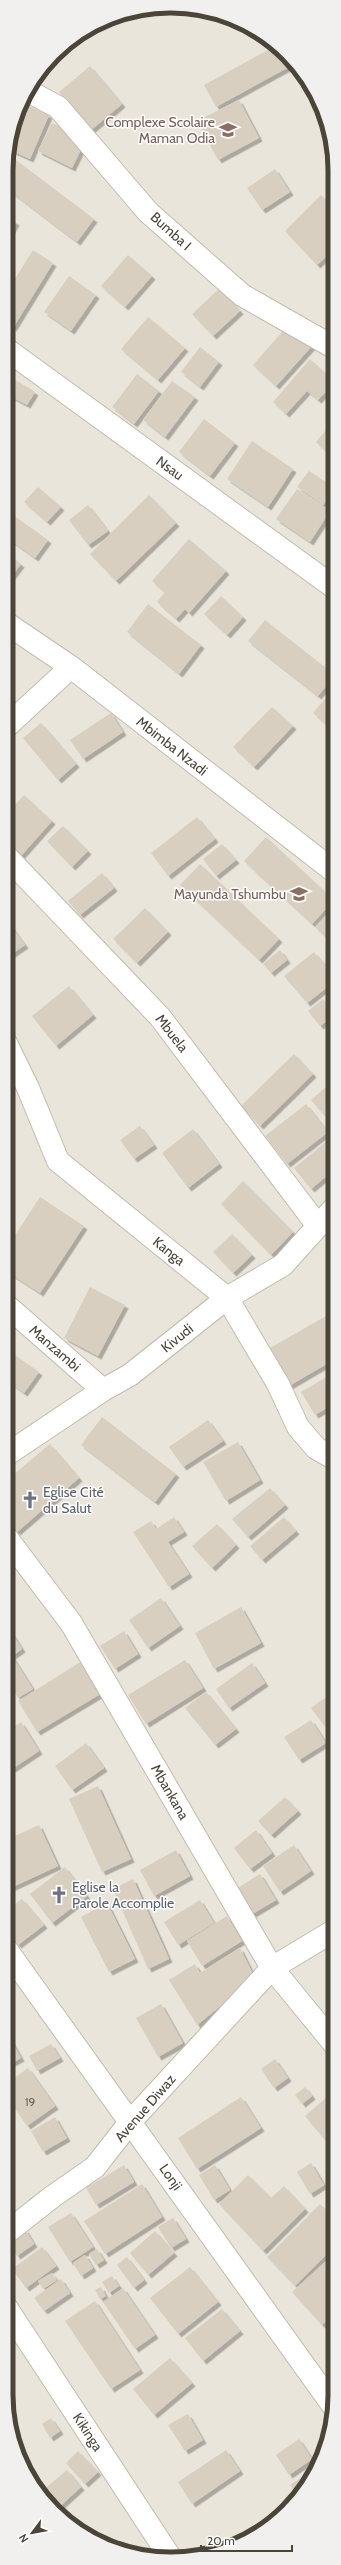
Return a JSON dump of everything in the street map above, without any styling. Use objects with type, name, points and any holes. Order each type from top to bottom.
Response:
[{"type":"street","name":"Bumba I","points":[[33,94],[58,107],[148,212],[242,295],[328,344]]},
{"type":"street","name":"Nsau","points":[[13,354],[328,583]]},
{"type":"street","name":"Mbimba Nzadi","points":[[13,628],[71,667],[328,867]]},
{"type":"street","points":[[13,721],[71,667]]},
{"type":"street","name":"Mbuela","points":[[13,863],[160,1017],[318,1226]]},
{"type":"street","name":"Kanga","points":[[13,1057],[28,1088],[58,1161],[226,1298],[278,1384],[298,1427],[316,1448],[328,1455]]},
{"type":"street","name":"Kivudi","points":[[13,1450],[103,1390],[130,1375],[226,1298],[283,1265],[328,1215]]},
{"type":"street","name":"Manzambi","points":[[13,1311],[103,1390]]},
{"type":"street","name":"Mbankana","points":[[13,1546],[72,1623],[272,1968],[328,2037]]},
{"type":"street","name":"Avenue Diwaz","points":[[13,2228],[95,2167],[131,2121],[272,1968],[328,1934]]},
{"type":"street","name":"Lonji","points":[[13,1959],[131,2121],[328,2399]]},
{"type":"street","name":"Kikinga","points":[[13,2318],[167,2552]]},
{"type":"shaded area","points":[[181,13],[211,18],[240,29],[258,40],[282,59],[301,83],[312,101],[323,130],[328,160],[328,2405],[323,2435],[312,2464],[289,2498],[274,2513],[249,2531],[221,2544],[191,2551],[160,2552],[130,2547],[101,2536],[83,2525],[59,2506],[40,2482],[29,2464],[18,2435],[13,2405],[13,160],[18,130],[29,101],[52,67],[67,52],[92,34],[120,21],[150,14]]},
{"type":"building","points":[[270,49],[282,59],[287,68],[216,107],[204,85]]},
{"type":"building","points":[[90,66],[122,104],[91,130],[59,92]]},
{"type":"building","name":"Complexe Scolaire Maman Odia","points":[[239,100],[259,138],[218,160],[197,121]]},
{"type":"building","points":[[29,106],[49,115],[30,159],[14,152],[17,133]]},
{"type":"building","points":[[52,123],[86,139],[72,168],[38,151]]},
{"type":"building","points":[[13,158],[94,219],[77,242],[13,193]]},
{"type":"building","points":[[275,169],[290,192],[262,210],[247,188]]},
{"type":"building","points":[[321,195],[328,202],[328,255],[317,265],[285,231]]},
{"type":"building","points":[[13,220],[16,222],[13,227]]},
{"type":"building","points":[[33,250],[53,263],[13,328],[13,282]]},
{"type":"building","points":[[128,255],[152,276],[125,307],[101,286]]},
{"type":"building","points":[[69,276],[96,295],[71,331],[44,312]]},
{"type":"building","points":[[220,288],[240,311],[213,336],[192,314]]},
{"type":"building","points":[[148,317],[185,348],[158,380],[121,349]]},
{"type":"building","points":[[288,325],[312,346],[276,386],[253,365]]},
{"type":"building","points":[[200,347],[219,362],[200,387],[181,372]]},
{"type":"building","points":[[310,359],[328,376],[328,389],[318,400],[307,391],[286,414],[273,402]]},
{"type":"building","points":[[137,374],[159,391],[134,424],[112,407]]},
{"type":"building","points":[[14,379],[35,392],[27,405],[13,398]]},
{"type":"building","points":[[172,381],[195,397],[165,437],[143,420]]},
{"type":"building","points":[[204,419],[235,443],[210,476],[179,452]]},
{"type":"building","points":[[327,429],[328,430],[328,453],[316,442]]},
{"type":"building","points":[[252,441],[293,469],[268,507],[227,479]]},
{"type":"building","points":[[309,471],[328,483],[328,498],[323,505],[297,487]]},
{"type":"building","points":[[38,487],[61,507],[47,522],[24,502]]},
{"type":"building","points":[[297,489],[328,510],[328,514],[310,542],[276,519]]},
{"type":"building","points":[[149,495],[176,523],[116,581],[90,554]]},
{"type":"building","points":[[88,505],[108,531],[88,545],[69,520]]},
{"type":"building","points":[[13,515],[48,540],[35,558],[13,542]]},
{"type":"building","points":[[189,539],[226,571],[189,613],[185,609],[176,619],[157,602],[165,592],[152,581]]},
{"type":"building","points":[[13,558],[21,564],[13,575]]},
{"type":"building","points":[[221,596],[243,617],[227,635],[204,614]]},
{"type":"building","points":[[148,604],[201,645],[179,674],[127,632]]},
{"type":"building","points":[[265,620],[328,670],[328,684],[318,696],[248,641]]},
{"type":"building","points":[[328,695],[328,726],[313,713]]},
{"type":"building","points":[[272,707],[293,726],[254,767],[233,747]]},
{"type":"building","points":[[111,713],[123,732],[83,759],[70,740]]},
{"type":"building","points":[[41,723],[76,764],[58,780],[23,738]]},
{"type":"building","points":[[24,795],[52,821],[20,857],[13,850],[13,807]]},
{"type":"building","points":[[197,817],[215,839],[168,876],[151,853]]},
{"type":"building","points":[[63,826],[88,851],[72,867],[47,841]]},
{"type":"building","points":[[266,837],[328,894],[328,907],[312,924],[244,861]]},
{"type":"building","points":[[222,844],[236,860],[216,876],[203,859]]},
{"type":"building","points":[[200,864],[279,939],[259,960],[180,885]]},
{"type":"building","points":[[102,873],[114,888],[80,915],[68,901]]},
{"type":"building","points":[[145,908],[168,932],[137,963],[113,939]]},
{"type":"building","points":[[328,913],[327,938],[315,927]]},
{"type":"building","points":[[13,928],[25,945],[13,953]]},
{"type":"building","points":[[280,950],[287,960],[271,973],[263,964]]},
{"type":"building","points":[[314,952],[328,969],[328,986],[307,1003],[284,976]]},
{"type":"building","points":[[69,986],[93,1015],[56,1046],[32,1016]]},
{"type":"building","points":[[323,999],[328,1006],[328,1020],[320,1026],[308,1011]]},
{"type":"building","points":[[294,1054],[313,1074],[260,1126],[241,1106]]},
{"type":"building","points":[[328,1085],[328,1120],[311,1100]]},
{"type":"building","points":[[306,1104],[328,1132],[287,1164],[265,1136]]},
{"type":"building","points":[[140,1126],[154,1145],[134,1159],[120,1140]]},
{"type":"building","points":[[193,1129],[219,1164],[188,1188],[162,1153]]},
{"type":"building","points":[[328,1140],[328,1175],[311,1189],[294,1168]]},
{"type":"building","points":[[243,1181],[293,1232],[271,1255],[221,1204]]},
{"type":"building","points":[[40,1197],[84,1226],[40,1293],[13,1276],[13,1238]]},
{"type":"building","points":[[232,1234],[252,1255],[233,1273],[213,1252]]},
{"type":"building","points":[[90,1287],[125,1305],[98,1356],[64,1338]]},
{"type":"building","points":[[328,1315],[328,1363],[289,1386],[268,1349]]},
{"type":"building","points":[[15,1355],[39,1372],[24,1393],[13,1385],[13,1358]]},
{"type":"building","points":[[328,1376],[328,1407],[315,1415],[301,1392]]},
{"type":"building","points":[[102,1417],[176,1474],[155,1502],[81,1445]]},
{"type":"building","points":[[208,1420],[223,1441],[183,1467],[169,1447]]},
{"type":"building","points":[[238,1442],[260,1480],[226,1501],[203,1462]]},
{"type":"building","name":"Eglise Cité du Salut","points":[[50,1444],[79,1478],[17,1532],[13,1528],[13,1475]]},
{"type":"building","points":[[270,1488],[285,1505],[248,1537],[232,1519]]},
{"type":"building","points":[[174,1517],[184,1532],[168,1542],[189,1574],[169,1587],[133,1532],[151,1521],[156,1529]]},
{"type":"building","points":[[284,1517],[296,1531],[262,1560],[250,1546]]},
{"type":"building","points":[[217,1524],[236,1545],[212,1568],[192,1546]]},
{"type":"building","points":[[161,1598],[180,1626],[148,1648],[129,1620]]},
{"type":"building","points":[[241,1607],[261,1643],[214,1669],[195,1633]]},
{"type":"building","points":[[124,1631],[138,1654],[115,1669],[100,1646]]},
{"type":"building","points":[[13,1635],[22,1649],[13,1655]]},
{"type":"building","points":[[13,1658],[33,1689],[18,1698],[13,1690]]},
{"type":"building","points":[[185,1660],[203,1688],[146,1724],[128,1695]]},
{"type":"building","points":[[82,1661],[102,1693],[37,1732],[18,1701]]},
{"type":"building","points":[[252,1663],[265,1683],[229,1708],[216,1689]]},
{"type":"building","points":[[206,1692],[236,1729],[215,1745],[185,1708]]},
{"type":"building","points":[[328,1696],[328,1731],[311,1708]]},
{"type":"building","points":[[311,1720],[326,1743],[299,1760],[284,1737]]},
{"type":"building","points":[[21,1722],[39,1751],[13,1768],[13,1727]]},
{"type":"building","points":[[86,1743],[104,1768],[72,1790],[55,1766]]},
{"type":"building","points":[[98,1786],[131,1859],[102,1872],[69,1799]]},
{"type":"building","points":[[285,1797],[298,1811],[271,1835],[258,1821]]},
{"type":"building","points":[[39,1825],[58,1866],[13,1887],[13,1837]]},
{"type":"building","points":[[256,1830],[272,1853],[250,1869],[234,1848]]},
{"type":"building","points":[[294,1845],[311,1871],[280,1892],[263,1866]]},
{"type":"building","points":[[176,1850],[190,1876],[154,1896],[140,1870]]},
{"type":"building","name":"Eglise la Parole Accomplie","points":[[65,1867],[87,1896],[52,1923],[30,1894]]},
{"type":"building","points":[[260,1874],[276,1900],[249,1916],[233,1891]]},
{"type":"building","points":[[133,1879],[169,1959],[148,1969],[113,1889]]},
{"type":"building","points":[[22,1899],[44,1925],[18,1945],[13,1939],[13,1906]]},
{"type":"building","points":[[200,1900],[214,1923],[178,1945],[164,1922]]},
{"type":"building","points":[[107,1903],[135,1959],[109,1972],[81,1917]]},
{"type":"building","points":[[227,1916],[242,1941],[202,1966],[187,1941]]},
{"type":"building","points":[[240,1948],[255,1978],[197,2025],[169,1980],[195,1964],[200,1973]]},
{"type":"building","points":[[161,2004],[183,2043],[158,2057],[136,2018]]},
{"type":"building","points":[[13,2044],[21,2058],[13,2062]]},
{"type":"building","points":[[51,2044],[60,2058],[37,2071],[29,2056]]},
{"type":"building","points":[[275,2059],[288,2078],[274,2088],[261,2069]]},
{"type":"building","points":[[28,2068],[55,2106],[27,2126],[13,2106],[13,2079]]},
{"type":"building","points":[[305,2087],[312,2096],[302,2104],[295,2095]]},
{"type":"building","points":[[328,2096],[328,2144],[305,2116]]},
{"type":"building","points":[[241,2097],[261,2128],[197,2169],[178,2138]]},
{"type":"building","points":[[55,2117],[67,2138],[43,2152],[31,2131]]},
{"type":"building","points":[[311,2163],[324,2185],[310,2194],[297,2172]]},
{"type":"building","points":[[124,2165],[134,2182],[96,2205],[86,2188]]},
{"type":"building","points":[[215,2165],[230,2190],[214,2200],[199,2175]]},
{"type":"building","points":[[248,2175],[271,2198],[284,2186],[305,2209],[263,2251],[219,2204]]},
{"type":"building","points":[[142,2184],[162,2217],[105,2254],[84,2221]]},
{"type":"building","points":[[320,2204],[328,2212],[328,2253],[295,2286],[267,2257]]},
{"type":"building","points":[[71,2213],[93,2247],[70,2262],[48,2227]]},
{"type":"building","points":[[173,2218],[186,2239],[171,2248],[158,2227]]},
{"type":"building","points":[[25,2229],[34,2244],[17,2256],[13,2250],[13,2237]]},
{"type":"building","points":[[155,2231],[174,2253],[148,2275],[130,2253]]},
{"type":"building","points":[[42,2247],[56,2266],[26,2288],[13,2268]]},
{"type":"building","points":[[97,2249],[104,2260],[96,2265],[89,2254]]},
{"type":"building","points":[[85,2255],[93,2268],[81,2276],[73,2263]]},
{"type":"building","points":[[127,2257],[144,2280],[134,2288],[117,2265]]},
{"type":"building","points":[[328,2259],[328,2319],[322,2325],[292,2292]]},
{"type":"building","points":[[190,2267],[218,2302],[178,2334],[150,2298]]},
{"type":"building","points":[[52,2273],[57,2280],[43,2289],[38,2281]]},
{"type":"building","points":[[112,2276],[119,2286],[109,2293],[102,2282]]},
{"type":"building","points":[[61,2279],[70,2293],[44,2311],[34,2298]]},
{"type":"building","points":[[101,2287],[106,2296],[100,2299],[95,2290]]},
{"type":"building","points":[[123,2288],[155,2335],[135,2349],[103,2302]]},
{"type":"building","points":[[95,2301],[140,2370],[111,2389],[65,2321]]},
{"type":"building","points":[[222,2309],[240,2331],[203,2361],[185,2338]]},
{"type":"building","points":[[170,2358],[192,2383],[154,2415],[133,2389]]},
{"type":"building","points":[[188,2414],[203,2440],[185,2451],[168,2425]]},
{"type":"building","points":[[51,2418],[60,2431],[50,2438],[42,2424]]},
{"type":"building","points":[[299,2439],[312,2459],[289,2475],[276,2455]]},
{"type":"building","points":[[226,2450],[240,2471],[192,2504],[178,2482]]},
{"type":"building","points":[[78,2451],[98,2472],[85,2484],[66,2463]]},
{"type":"building","points":[[67,2470],[81,2487],[60,2507],[45,2489]]},
{"type":"building","points":[[303,2476],[304,2478],[294,2491],[290,2485]]},
{"type":"place","name":"Complexe Scolaire Maman Odia","points":[[228,130]]},
{"type":"place","name":"Mayunda Tshumbu","points":[[299,894]]},
{"type":"place","name":"Eglise Cité du Salut","points":[[30,1500]]},
{"type":"place","name":"Eglise la Parole Accomplie","points":[[59,1895]]}]
